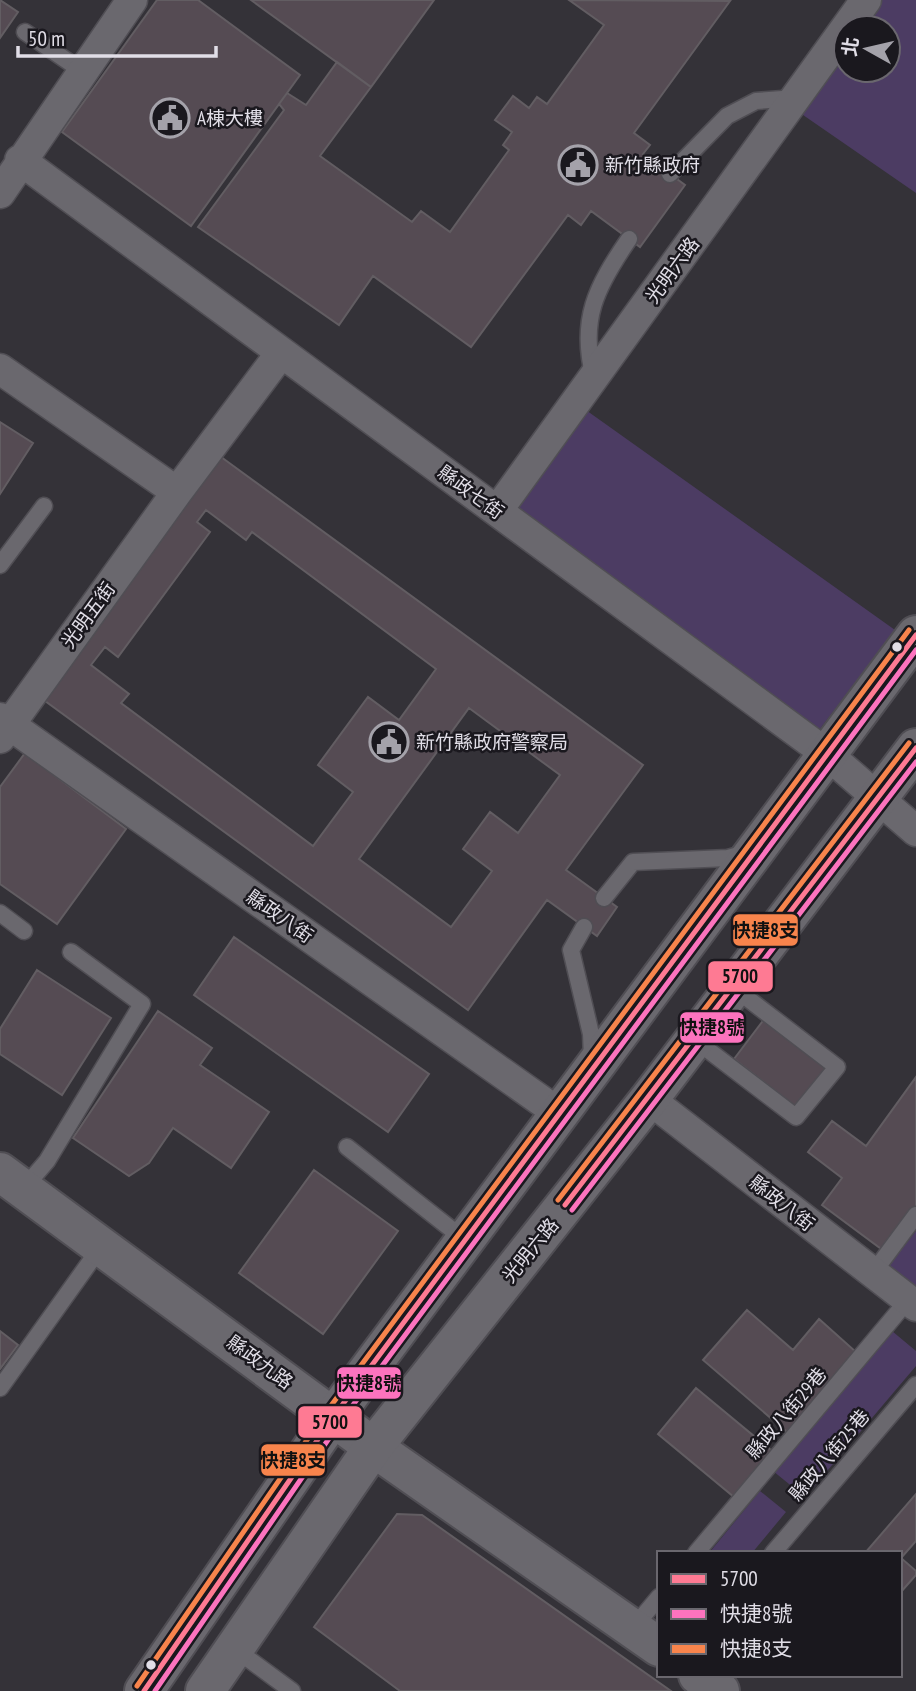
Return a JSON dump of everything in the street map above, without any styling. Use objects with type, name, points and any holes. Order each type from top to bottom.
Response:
[{"type":"main road","points":[[144,1691],[334,1416],[916,635]]},
{"type":"main road","name":"光明六路","points":[[205,1691],[374,1446],[695,1040],[916,748]]},
{"type":"main road","name":"縣政九路","points":[[12,1180],[100,1248],[374,1446],[646,1637]]},
{"type":"main road","points":[[701,1677],[720,1691]]},
{"type":"street","points":[[0,193],[20,160],[132,0]]},
{"type":"street","name":"光明六路","points":[[497,511],[866,0]]},
{"type":"street","name":"縣政七街","points":[[20,160],[827,754],[916,831]]},
{"type":"street","name":"光明五街","points":[[3,727],[281,353]]},
{"type":"street","points":[[0,369],[177,492]]},
{"type":"street","name":"縣政八街","points":[[3,727],[559,1114]]},
{"type":"street","name":"縣政八街","points":[[649,1099],[912,1303]]},
{"type":"lane","points":[[25,32],[82,71]]},
{"type":"lane","points":[[670,174],[727,116],[756,101],[796,98]]},
{"type":"lane","points":[[594,379],[586,349],[587,325],[603,277],[629,239]]},
{"type":"lane","points":[[0,565],[44,506]]},
{"type":"lane","points":[[604,898],[633,862],[728,858],[755,851]]},
{"type":"lane","points":[[0,913],[24,931]]},
{"type":"lane","points":[[584,927],[571,950],[591,1034],[592,1071]]},
{"type":"lane","points":[[12,1180],[47,1161],[142,1004],[71,952]]},
{"type":"lane","points":[[695,1040],[796,1117],[837,1067],[734,988]]},
{"type":"lane","points":[[347,1147],[466,1240]]},
{"type":"lane","points":[[873,1273],[916,1215]]},
{"type":"lane","points":[[0,1388],[100,1248]]},
{"type":"lane","name":"縣政八街29巷","points":[[698,1551],[912,1303]]},
{"type":"lane","name":"縣政八街25巷","points":[[775,1551],[916,1385]]},
{"type":"lane","points":[[646,1637],[657,1603]]},
{"type":"lane","points":[[234,1648],[292,1691]]},
{"type":"shaded area","points":[[867,0],[916,0],[916,193],[790,106],[832,48],[832,84],[902,84],[902,14],[856,14]]},
{"type":"shaded area","points":[[576,403],[895,630],[810,742],[497,511]]},
{"type":"shaded area","points":[[916,1231],[916,1293],[886,1269]]},
{"type":"shaded area","points":[[892,1331],[916,1351],[916,1366],[805,1497],[773,1471]]},
{"type":"shaded area","points":[[760,1491],[786,1512],[754,1551],[711,1551]]},
{"type":"building","points":[[0,0],[18,12],[0,38]]},
{"type":"building","name":"A棟大樓","points":[[157,0],[198,0],[300,75],[191,226],[62,132]]},
{"type":"building","points":[[251,0],[434,0],[371,87]]},
{"type":"building","name":"新竹縣政府","points":[[569,0],[730,1],[634,133],[650,145],[643,154],[685,185],[640,247],[591,211],[581,225],[568,215],[471,347],[373,276],[339,325],[198,227],[284,110],[279,104],[287,93],[306,105],[337,62],[371,87],[320,156],[412,222],[421,211],[450,232],[509,150],[503,145],[512,132],[495,120],[513,96],[529,108],[537,97],[547,104],[604,25]]},
{"type":"building","points":[[0,422],[33,443],[0,494]]},
{"type":"building","name":"新竹縣政府警察局","points":[[217,454],[643,765],[566,870],[617,907],[597,936],[547,900],[468,1010],[41,698]],"holes":[[[206,510],[246,540],[252,532],[436,669],[399,720],[368,697],[318,765],[353,792],[313,846],[121,703],[129,694],[91,665],[105,647],[118,657],[210,532],[197,522]],[[469,708],[560,775],[518,833],[490,812],[463,849],[492,871],[451,927],[359,859]]]},
{"type":"building","points":[[25,753],[126,829],[57,924],[0,884],[0,787]]},
{"type":"building","points":[[234,937],[429,1074],[388,1132],[194,995]]},
{"type":"building","points":[[37,970],[111,1018],[62,1095],[0,1054],[0,1029]]},
{"type":"building","points":[[158,1011],[212,1048],[200,1065],[269,1112],[231,1168],[173,1128],[149,1163],[129,1176],[73,1138]]},
{"type":"building","points":[[765,1018],[829,1067],[797,1108],[734,1059]]},
{"type":"building","points":[[916,1077],[916,1207],[884,1251],[822,1205],[842,1178],[808,1152],[832,1121],[866,1146]]},
{"type":"building","points":[[314,1170],[398,1231],[323,1334],[239,1273]]},
{"type":"building","points":[[747,1310],[793,1350],[819,1319],[856,1352],[787,1432],[703,1360]]},
{"type":"building","points":[[0,1331],[18,1345],[0,1369]]},
{"type":"building","points":[[696,1388],[772,1451],[734,1497],[658,1434]]},
{"type":"building","points":[[916,1494],[916,1541],[902,1557],[902,1551],[867,1551]]},
{"type":"building","points":[[397,1514],[422,1515],[671,1691],[400,1691],[314,1627]]},
{"type":"building","points":[[902,1559],[916,1571],[916,1575],[902,1591]]},
{"type":"transit line","name":"快捷8支","points":[[137,1686],[327,1411],[909,630]]},
{"type":"transit line","name":"5700","points":[[144,1691],[334,1416],[916,635]]},
{"type":"transit line","name":"快捷8號","points":[[155,1691],[341,1421],[916,650]]},
{"type":"transit line","name":"快捷8支","points":[[558,1200],[909,743]]},
{"type":"transit line","name":"5700","points":[[565,1205],[916,748]]},
{"type":"transit line","name":"快捷8號","points":[[572,1210],[916,762]]},
{"type":"place","name":"A棟大樓","points":[[170,118]]},
{"type":"place","name":"新竹縣政府","points":[[578,165]]},
{"type":"place","name":"新竹縣政府警察局","points":[[389,742]]}]
